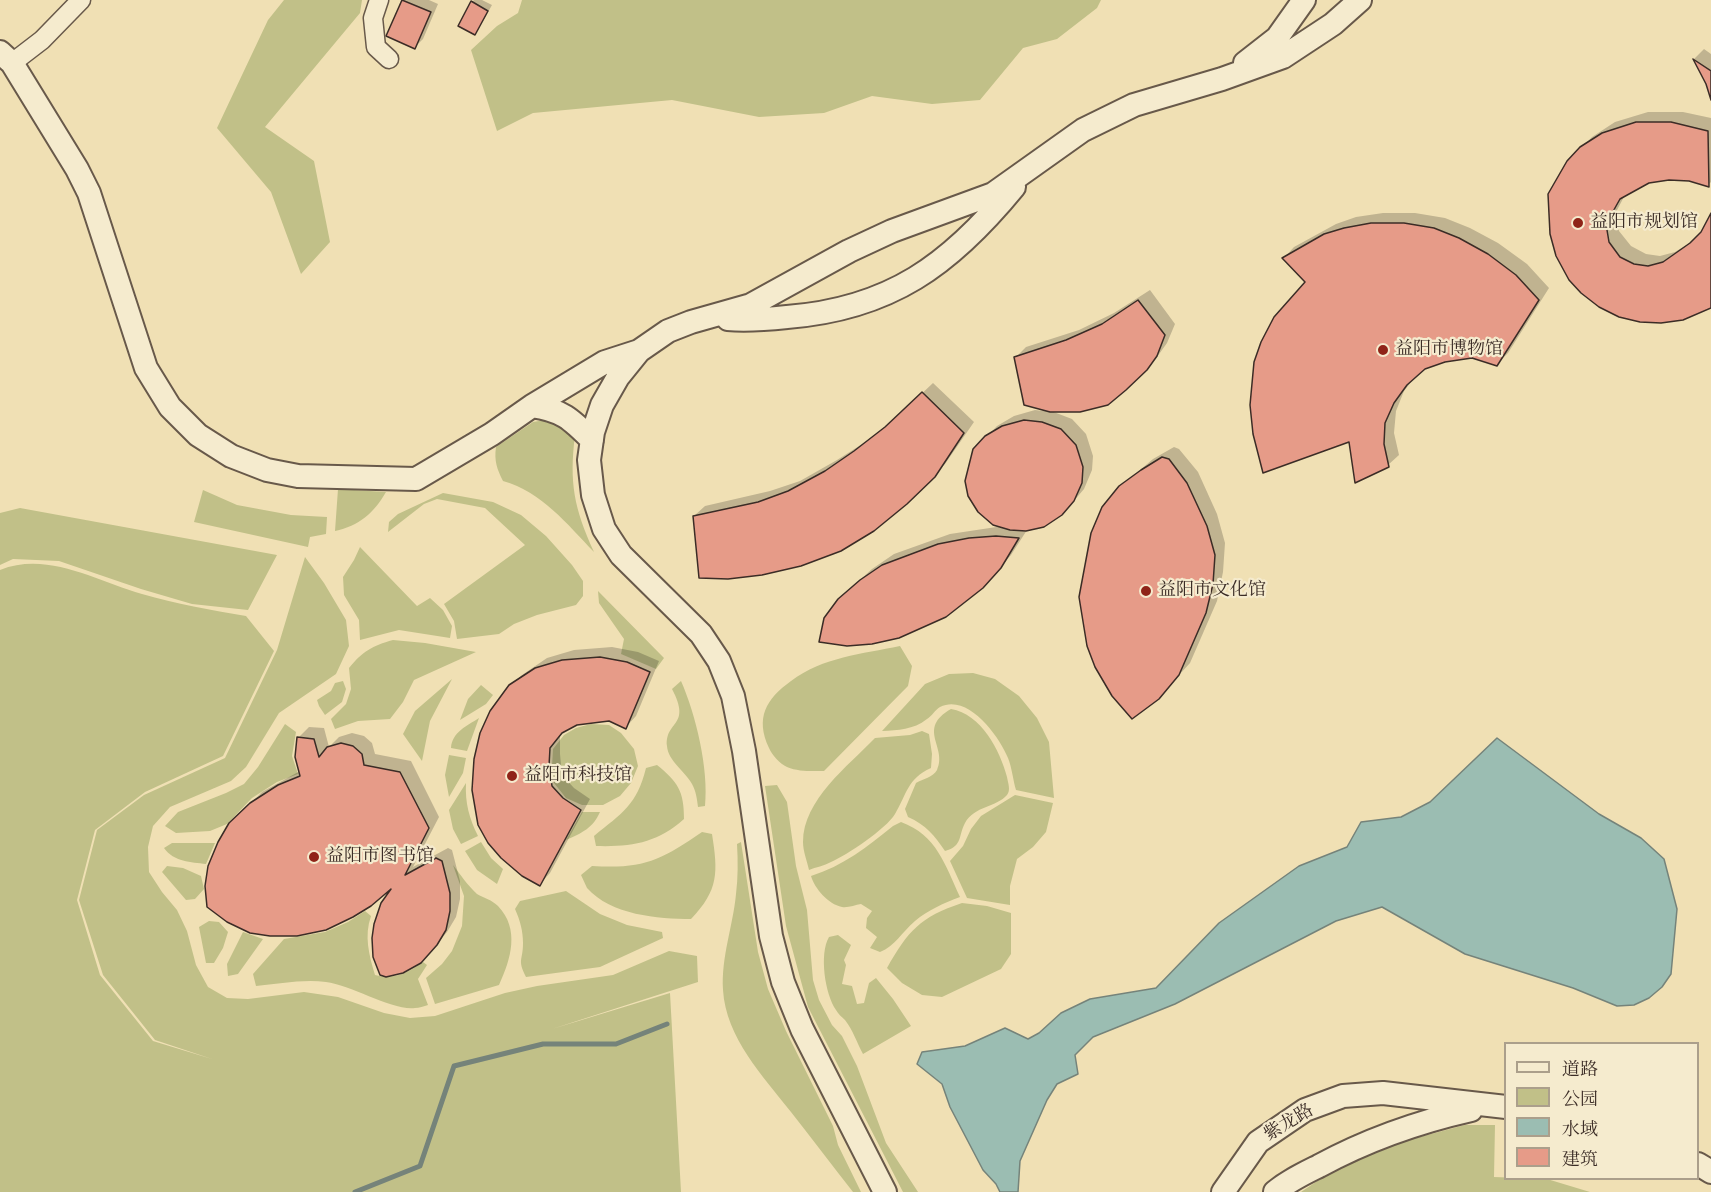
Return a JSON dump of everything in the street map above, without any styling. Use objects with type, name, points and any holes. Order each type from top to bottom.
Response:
[{"type":"street","points":[[81,0],[42,40],[6,58],[78,169],[89,193],[146,368],[170,407],[198,435],[231,456],[267,470],[298,476],[416,479],[492,434],[532,405],[604,362],[639,351]]},
{"type":"street","points":[[379,0],[373,18],[376,47],[389,59]]},
{"type":"street","points":[[1222,79],[1277,38],[1304,0]]},
{"type":"street","points":[[885,1192],[802,1029],[783,982],[771,936],[733,696],[723,670],[701,634],[621,555],[604,530],[593,495],[589,460],[602,405],[618,377],[639,351],[668,331],[751,305],[849,251],[892,231],[993,194],[1083,130],[1134,105],[1222,79],[1282,57],[1333,24],[1360,0]]},
{"type":"street","points":[[711,317],[745,319],[804,316],[869,302],[905,284],[951,253],[993,213],[1029,170]]},
{"type":"street","points":[[532,405],[551,408],[569,417],[592,440]]},
{"type":"street","name":"紫龙路","points":[[1223,1192],[1258,1142],[1305,1110],[1343,1096],[1383,1093],[1496,1107]]},
{"type":"street","name":"紫龙路","points":[[1275,1192],[1286,1183],[1350,1149],[1424,1121],[1496,1107]]},
{"type":"green space","points":[[284,0],[362,0],[360,13],[265,127],[314,161],[330,242],[301,274],[271,192],[217,128],[268,20]]},
{"type":"green space","points":[[522,0],[1101,0],[1097,8],[1057,39],[1023,48],[980,100],[932,104],[872,96],[824,113],[759,117],[672,100],[533,113],[497,131],[471,50],[497,26],[518,13]]},
{"type":"green space","points":[[551,419],[575,435],[573,482],[575,495],[582,522],[594,552],[564,520],[542,501],[517,486],[503,481],[498,469],[495,457],[496,447],[533,422]]},
{"type":"green space","points":[[338,489],[386,492],[365,518],[335,531]]},
{"type":"green space","points":[[203,490],[237,505],[291,515],[327,517],[326,534],[310,537],[308,547],[194,522]]},
{"type":"green space","points":[[443,493],[493,502],[521,515],[546,536],[583,581],[583,596],[576,605],[537,615],[514,624],[499,634],[457,639],[454,621],[444,604],[525,545],[485,508],[437,499],[424,504],[388,532],[389,522],[398,514]]},
{"type":"green space","points":[[20,508],[277,555],[248,610],[192,604],[59,561],[13,559],[0,565],[0,513]]},
{"type":"green space","points":[[360,547],[417,606],[430,598],[443,610],[452,626],[450,638],[399,630],[360,640],[359,620],[344,595],[343,577]]},
{"type":"green space","points":[[305,557],[346,620],[349,646],[336,674],[279,713],[246,767],[231,781],[170,807],[153,826],[148,847],[149,872],[177,910],[187,931],[196,965],[208,987],[227,998],[248,999],[304,992],[338,997],[384,1013],[410,1018],[435,1016],[505,993],[537,986],[613,975],[669,951],[697,956],[698,982],[552,1029],[670,993],[681,1192],[0,1192],[0,570],[18,565],[54,566],[155,598],[246,616],[274,651],[223,756],[145,792],[95,830],[77,900],[100,975],[153,1041],[212,1059],[155,1040],[103,975],[79,900],[97,830],[144,795],[225,758],[277,650]]},
{"type":"green space","points":[[598,591],[664,658],[656,669],[621,654],[624,639],[599,603]]},
{"type":"green space","points":[[393,640],[476,652],[414,680],[403,702],[390,719],[358,721],[335,729],[331,719],[346,704],[351,689],[349,668],[368,650]]},
{"type":"green space","points":[[900,646],[912,666],[908,686],[824,771],[792,769],[776,759],[765,737],[763,718],[769,702],[782,688],[803,673],[830,661]]},
{"type":"green space","points":[[973,673],[995,679],[1019,696],[1037,718],[1049,742],[1054,798],[1016,790],[1011,766],[998,739],[981,719],[961,706],[951,704],[940,707],[922,723],[905,729],[882,731],[925,684],[949,674]]},
{"type":"green space","points":[[452,679],[430,721],[422,761],[403,734],[415,711]]},
{"type":"green space","points":[[343,681],[346,689],[342,702],[325,715],[317,700],[331,691],[335,683]]},
{"type":"green space","points":[[681,681],[692,710],[700,743],[705,776],[705,806],[698,807],[689,779],[670,756],[667,746],[667,738],[679,717],[677,701],[672,689]]},
{"type":"green space","points":[[481,685],[493,695],[486,704],[460,720],[468,699]]},
{"type":"green space","points":[[951,709],[971,718],[988,735],[1000,756],[1009,789],[1003,799],[969,817],[955,846],[945,851],[929,831],[908,817],[905,809],[916,783],[937,770],[939,754],[934,731],[941,716]]},
{"type":"green space","points":[[479,718],[467,751],[451,748],[457,734]]},
{"type":"green space","points":[[285,724],[296,732],[292,756],[298,774],[277,782],[252,798],[227,824],[210,831],[176,833],[165,826],[178,812],[244,784],[258,767]]},
{"type":"green space","points":[[591,724],[609,725],[621,733],[634,749],[638,766],[631,783],[620,796],[603,805],[582,805],[566,798],[554,783],[553,749],[564,735],[576,728]]},
{"type":"green space","points":[[922,731],[929,734],[932,754],[931,768],[912,782],[895,814],[866,841],[846,854],[809,870],[803,845],[805,827],[810,812],[829,785],[875,738],[910,735]]},
{"type":"green space","points":[[449,755],[466,758],[463,773],[449,797],[445,775]]},
{"type":"green space","points":[[657,765],[675,782],[681,794],[684,819],[664,833],[643,842],[621,846],[596,846],[594,836],[633,800],[646,768]]},
{"type":"green space","points":[[466,783],[468,810],[478,836],[461,844],[453,829],[449,810]]},
{"type":"green space","points":[[777,785],[787,802],[796,866],[807,910],[813,980],[819,1000],[832,1025],[842,1036],[857,1066],[886,1143],[918,1192],[903,1192],[808,1007],[786,926],[765,786]]},
{"type":"green space","points":[[1015,795],[1053,803],[1046,832],[1033,847],[1017,859],[1010,886],[1010,905],[967,898],[950,861],[963,846],[971,829],[981,816]]},
{"type":"green space","points":[[582,812],[600,812],[586,829],[566,840]]},
{"type":"green space","points":[[901,822],[932,843],[960,897],[920,917],[880,952],[870,948],[877,937],[866,928],[867,918],[872,911],[861,904],[844,907],[832,903],[819,891],[811,876],[844,861]]},
{"type":"green space","points":[[702,832],[712,834],[715,859],[714,880],[707,899],[691,919],[664,918],[622,910],[597,897],[587,888],[581,875],[592,866],[625,866],[650,861],[674,850]]},
{"type":"green space","points":[[481,842],[491,858],[503,869],[497,884],[477,870],[465,851]]},
{"type":"green space","points":[[741,842],[758,952],[768,989],[833,1126],[838,1145],[861,1192],[853,1192],[769,1084],[748,1056],[731,1024],[726,1008],[723,978],[737,888],[737,844]]},
{"type":"green space","points":[[172,843],[215,843],[206,864],[183,860],[168,853],[164,848]]},
{"type":"green space","points":[[453,865],[477,894],[496,904],[505,915],[511,934],[510,955],[499,985],[435,1004],[426,978],[442,964],[452,951],[462,926],[464,896]]},
{"type":"green space","points":[[167,866],[183,868],[201,876],[204,889],[195,899],[186,900],[162,872]]},
{"type":"green space","points":[[566,891],[600,914],[627,925],[662,932],[663,938],[600,967],[526,977],[521,963],[522,930],[515,909],[520,901]]},
{"type":"green space","points":[[962,903],[987,906],[1011,913],[1011,954],[1001,969],[942,997],[922,995],[902,983],[887,968],[909,935],[925,920]]},
{"type":"green space","points":[[365,911],[371,916],[368,938],[369,953],[375,975],[389,977],[412,969],[423,962],[427,965],[418,979],[428,1005],[415,1008],[395,1006],[336,984],[317,981],[256,986],[253,974],[284,939],[325,932],[348,922]]},
{"type":"green space","points":[[209,921],[219,922],[228,932],[223,948],[214,963],[206,963],[199,927]]},
{"type":"green space","points":[[243,932],[263,939],[238,974],[228,976],[227,964]]},
{"type":"green space","points":[[838,935],[851,945],[844,960],[846,965],[842,984],[852,986],[857,1004],[864,1003],[869,983],[876,978],[911,1026],[863,1054],[850,1028],[832,1003],[826,984],[824,953],[826,944],[829,937]]},
{"type":"green space","points":[[1465,1125],[1495,1125],[1494,1177],[1504,1177],[1504,1180],[1550,1180],[1590,1192],[1301,1192],[1335,1169],[1401,1142]]},
{"type":"water","points":[[1497,738],[1599,814],[1641,838],[1664,859],[1677,909],[1671,974],[1662,987],[1649,998],[1634,1005],[1617,1006],[1573,988],[1465,954],[1382,907],[1336,921],[1175,1004],[1093,1037],[1075,1055],[1078,1074],[1057,1084],[1047,1100],[1020,1161],[1018,1192],[1000,1192],[983,1170],[950,1107],[942,1084],[917,1064],[922,1052],[965,1046],[1005,1028],[1028,1039],[1039,1033],[1061,1013],[1090,999],[1156,988],[1219,923],[1299,866],[1347,847],[1361,822],[1401,817],[1430,802]]},
{"type":"building","points":[[402,0],[431,12],[415,49],[386,36]]},
{"type":"building","points":[[471,1],[488,11],[475,35],[458,26]]},
{"type":"building","points":[[1693,59],[1711,71],[1711,100],[1706,84]]},
{"type":"building","name":"益阳市规划馆","points":[[1636,122],[1671,122],[1708,131],[1709,187],[1689,181],[1669,180],[1649,183],[1620,199],[1606,224],[1609,242],[1620,257],[1634,264],[1648,266],[1663,262],[1690,243],[1701,232],[1711,213],[1711,308],[1683,320],[1661,323],[1640,322],[1619,317],[1599,307],[1569,280],[1556,256],[1550,234],[1548,194],[1567,161],[1580,147],[1602,133]]},
{"type":"building","name":"益阳市博物馆","points":[[1371,223],[1404,223],[1434,228],[1459,238],[1488,254],[1516,275],[1539,300],[1497,366],[1472,358],[1445,362],[1425,369],[1407,385],[1394,403],[1385,423],[1384,444],[1389,467],[1355,483],[1349,442],[1263,473],[1253,434],[1250,405],[1254,362],[1274,317],[1305,282],[1282,258],[1324,234]]},
{"type":"building","points":[[1138,300],[1165,335],[1157,356],[1147,370],[1126,390],[1108,405],[1080,412],[1050,412],[1024,405],[1014,357],[1066,340],[1102,324]]},
{"type":"building","points":[[922,392],[964,433],[935,477],[907,504],[874,531],[841,551],[801,566],[762,575],[728,579],[699,578],[693,516],[758,502],[788,491],[825,471],[885,427]]},
{"type":"building","points":[[1024,420],[1042,422],[1061,429],[1076,445],[1083,467],[1082,483],[1074,501],[1062,515],[1044,527],[1026,531],[1010,530],[993,525],[978,512],[968,496],[965,481],[973,449],[985,436],[1002,426]]},
{"type":"building","name":"益阳市文化馆","points":[[1162,457],[1169,459],[1187,483],[1207,526],[1215,555],[1213,584],[1206,613],[1179,675],[1159,699],[1132,719],[1112,696],[1095,667],[1087,646],[1079,597],[1091,533],[1102,507],[1119,486]]},
{"type":"building","points":[[996,536],[1019,538],[1001,568],[983,588],[946,617],[899,638],[872,644],[847,646],[819,642],[824,618],[838,599],[882,565],[938,544]]},
{"type":"building","name":"益阳市科技馆","points":[[600,657],[627,662],[650,672],[626,729],[609,721],[577,725],[562,733],[550,748],[549,766],[552,786],[563,798],[581,810],[540,886],[522,876],[501,858],[488,843],[478,825],[472,790],[474,759],[480,733],[490,711],[509,685],[535,668],[562,660]]},
{"type":"building","name":"益阳市图书馆","points":[[297,737],[314,739],[319,757],[327,747],[341,743],[353,746],[362,754],[364,765],[400,772],[429,828],[405,875],[436,858],[442,861],[450,893],[450,911],[446,930],[437,945],[421,963],[403,973],[386,977],[380,975],[373,957],[374,924],[381,903],[391,889],[371,906],[353,917],[326,930],[297,936],[250,933],[227,922],[207,907],[205,886],[208,866],[229,823],[250,803],[278,785],[300,776],[295,757]]},
{"type":"waterway","points":[[355,1192],[420,1166],[454,1066],[543,1044],[616,1044],[667,1024]]},
{"type":"place","name":"益阳市规划馆","points":[[1578,223]]},
{"type":"place","name":"益阳市博物馆","points":[[1383,350]]},
{"type":"place","name":"益阳市文化馆","points":[[1146,591]]},
{"type":"place","name":"益阳市科技馆","points":[[512,776]]},
{"type":"place","name":"益阳市图书馆","points":[[314,857]]}]
